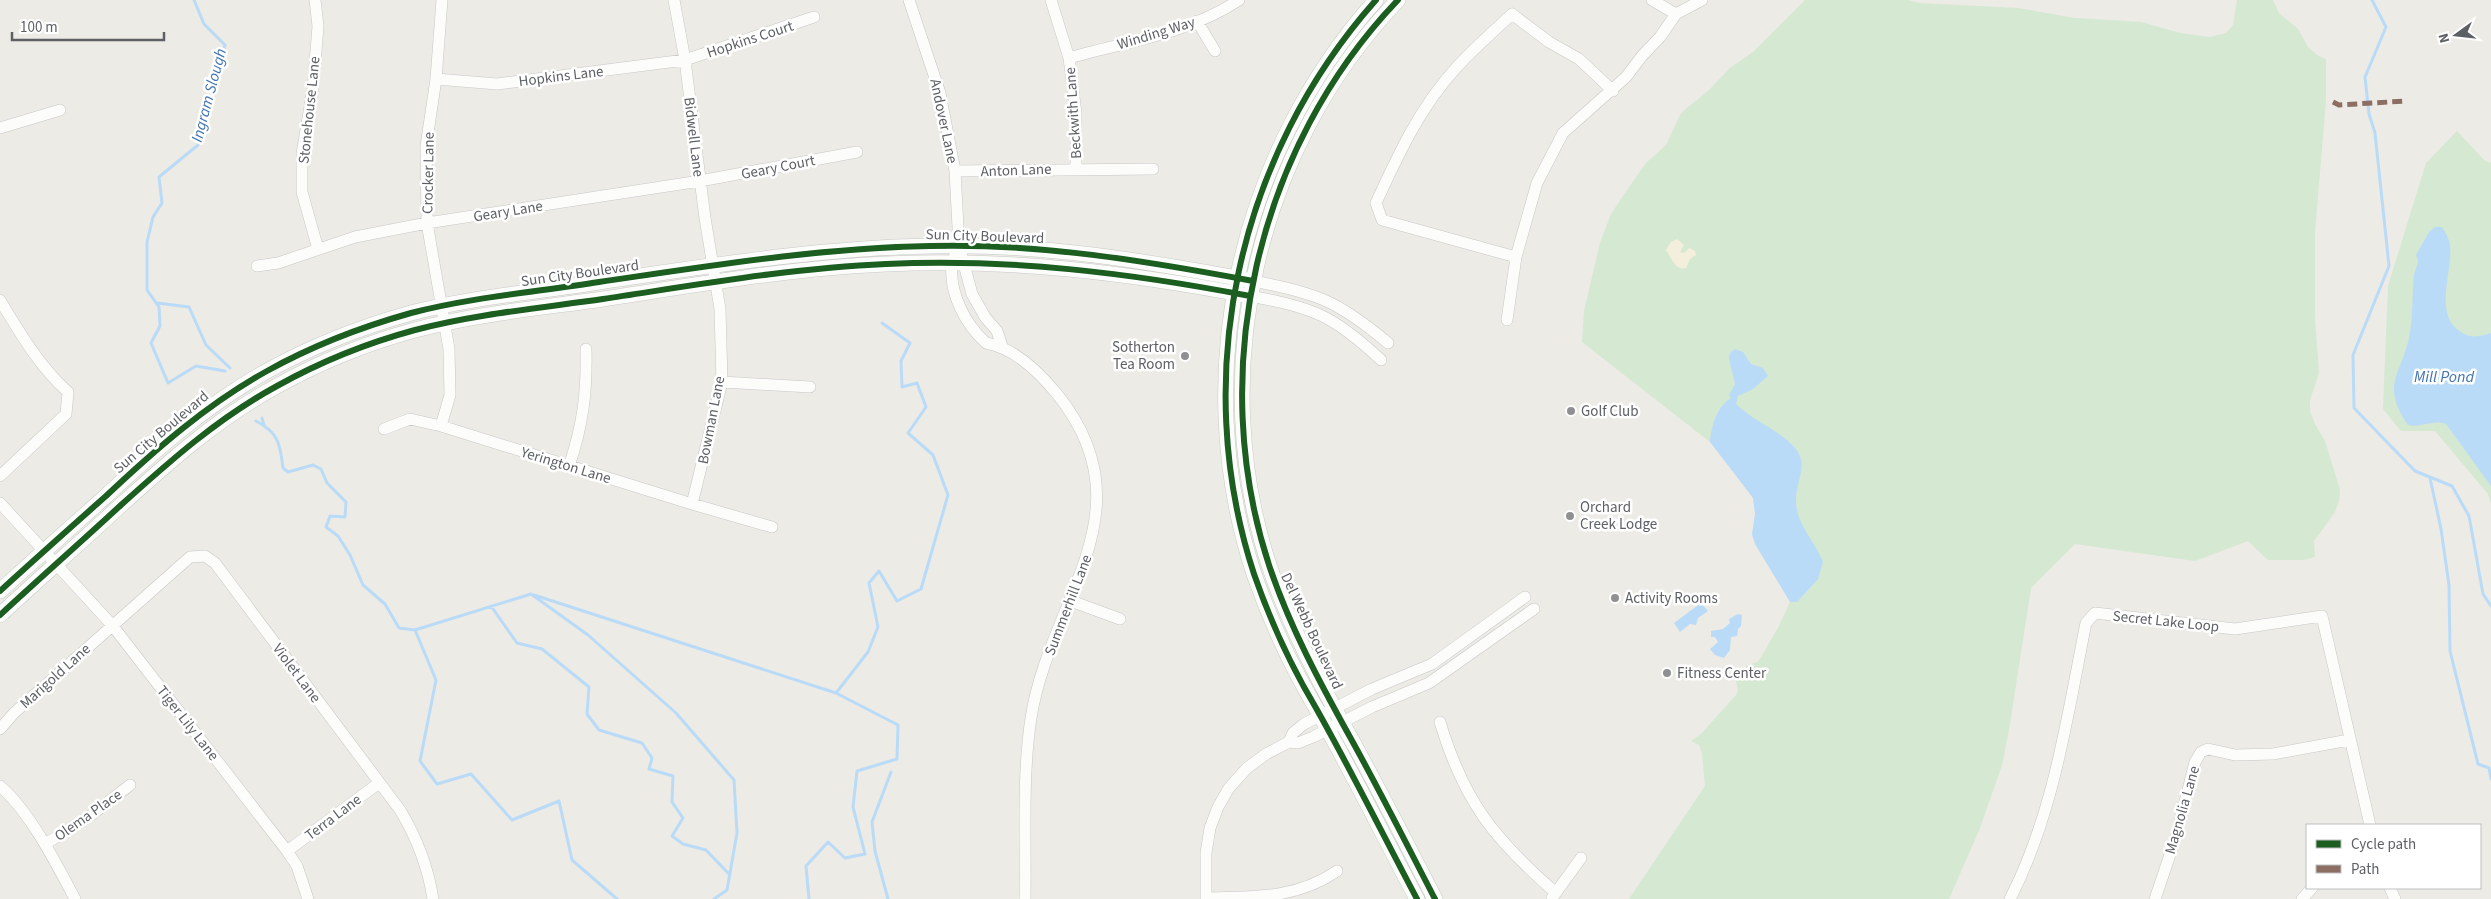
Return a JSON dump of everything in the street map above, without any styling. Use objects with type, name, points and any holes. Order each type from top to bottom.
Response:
[{"type":"street","name":"Stonehouse Lane","points":[[315,0],[318,26],[313,88],[302,154],[302,192],[318,249]]},
{"type":"street","name":"Crocker Lane","points":[[441,426],[450,395],[449,350],[427,223],[426,146],[436,79],[442,0]]},
{"type":"street","name":"Bidwell Lane","points":[[674,0],[685,60],[700,182],[715,274]]},
{"type":"street","name":"Andover Lane","points":[[910,0],[940,93],[955,171],[959,246]]},
{"type":"street","name":"Beckwith Lane","points":[[1051,0],[1069,58],[1076,113],[1076,168]]},
{"type":"street","name":"Winding Way","points":[[1069,58],[1197,21],[1225,9],[1239,0]]},
{"type":"street","name":"Del Webb Boulevard","points":[[1376,0],[1331,55],[1288,129],[1258,199],[1235,285],[1229,326],[1225,388],[1230,459],[1240,521],[1266,605],[1282,642],[1327,730],[1417,899]]},
{"type":"street","name":"Del Webb Boulevard","points":[[1398,0],[1346,63],[1302,138],[1274,204],[1250,296],[1242,361],[1242,387],[1246,457],[1252,499],[1263,544],[1282,600],[1335,709],[1435,899]]},
{"type":"street","points":[[1652,0],[1676,14]]},
{"type":"street","points":[[1669,0],[1676,14]]},
{"type":"street","points":[[1507,320],[1516,257],[1537,184],[1563,133],[1613,91],[1660,37],[1676,14],[1702,0]]},
{"type":"street","points":[[1516,257],[1382,220],[1376,203],[1403,143],[1428,104],[1456,68],[1512,14],[1549,42],[1579,59],[1613,91]]},
{"type":"street","name":"Hopkins Court","points":[[685,60],[814,17]]},
{"type":"street","points":[[1197,21],[1215,52]]},
{"type":"street","name":"Hopkins Lane","points":[[436,79],[497,84],[685,60]]},
{"type":"street","points":[[0,128],[60,110]]},
{"type":"street","name":"Geary Court","points":[[700,182],[857,152]]},
{"type":"street","name":"Anton Lane","points":[[955,171],[1076,168],[1153,169]]},
{"type":"street","name":"Geary Lane","points":[[257,266],[278,263],[355,237],[427,223],[700,182]]},
{"type":"street","name":"Sun City Boulevard","points":[[0,615],[50,558],[176,432],[238,388],[289,359],[342,336],[405,315],[443,315],[715,274],[851,249],[959,246],[1067,252],[1235,285],[1250,296]]},
{"type":"street","name":"Summerhill Lane","points":[[959,246],[959,264],[953,286],[965,316],[986,343],[1002,346],[1050,385],[1070,409],[1084,435],[1094,464],[1098,500],[1094,531],[1071,601],[1040,679],[1031,717],[1024,899]]},
{"type":"street","name":"Sun City Boulevard","points":[[715,274],[853,266],[959,264],[1065,268],[1235,285],[1253,281]]},
{"type":"street","name":"Summerhill Lane","points":[[959,264],[975,301],[985,317],[997,330],[1002,346]]},
{"type":"street","name":"Bowman Lane","points":[[692,504],[722,382],[720,309],[715,274]]},
{"type":"street","points":[[1253,281],[1322,297],[1353,314],[1388,343]]},
{"type":"street","points":[[1250,296],[1302,306],[1316,312],[1344,328],[1381,360]]},
{"type":"street","points":[[0,300],[32,351],[56,381],[68,392],[66,414],[0,476]]},
{"type":"street","points":[[569,466],[580,433],[584,410],[587,386],[586,349]]},
{"type":"street","points":[[722,382],[810,387]]},
{"type":"street","name":"Yerington Lane","points":[[384,429],[410,419],[441,426],[772,527]]},
{"type":"street","name":"Tiger Lily Lane","points":[[0,503],[112,625],[287,851],[297,866],[308,899]]},
{"type":"street","name":"Violet Lane","points":[[112,625],[190,557],[205,556],[215,563],[411,828],[429,875],[433,899]]},
{"type":"street","name":"Sun City Boulevard","points":[[0,592],[50,558]]},
{"type":"street","points":[[1289,742],[1293,733],[1320,716],[1372,690],[1432,664],[1525,596]]},
{"type":"street","points":[[1071,601],[1120,619]]},
{"type":"street","points":[[1337,871],[1322,883],[1298,892],[1274,897],[1206,898],[1206,853],[1210,828],[1218,807],[1229,788],[1247,768],[1266,754],[1289,742],[1298,743],[1383,702],[1429,683],[1534,609]]},
{"type":"street","name":"Secret Lake Loop","points":[[2010,899],[2036,840],[2055,781],[2086,623],[2095,613],[2235,629],[2322,616],[2370,824]]},
{"type":"street","name":"Marigold Lane","points":[[0,729],[14,713],[112,625]]},
{"type":"street","points":[[1440,722],[1460,778],[1486,821],[1553,896],[1581,858]]},
{"type":"street","name":"Magnolia Lane","points":[[2155,899],[2177,834],[2195,762],[2201,752],[2208,749],[2235,755],[2273,754],[2349,740]]},
{"type":"street","name":"Terra Lane","points":[[287,851],[379,783]]},
{"type":"street","name":"Olema Place","points":[[45,844],[90,816],[130,785]]},
{"type":"street","points":[[0,786],[9,794],[45,844],[75,899]]},
{"type":"street","points":[[2302,899],[2311,889]]},
{"type":"green space","points":[[1805,0],[1908,0],[1919,3],[2018,8],[2075,18],[2141,22],[2180,33],[2210,37],[2226,33],[2233,25],[2237,0],[2273,0],[2279,13],[2298,29],[2308,47],[2317,55],[2326,59],[2326,101],[2315,232],[2315,319],[2319,373],[2310,400],[2310,411],[2325,441],[2340,490],[2339,501],[2335,512],[2314,541],[2315,557],[2303,560],[2268,560],[2248,541],[2195,561],[2075,544],[2031,588],[2002,765],[1980,828],[1949,899],[1629,899],[1705,786],[1702,753],[1699,745],[1691,741],[1701,734],[1736,695],[1738,690],[1736,681],[1747,665],[1758,662],[1779,626],[1790,602],[1766,492],[1710,442],[1582,342],[1584,311],[1600,243],[1611,214],[1646,163],[1666,145],[1681,113],[1708,91],[1730,68],[1753,52]]},
{"type":"green space","points":[[2457,131],[2485,161],[2491,163],[2491,504],[2488,494],[2435,431],[2401,431],[2383,409],[2388,286],[2426,163]]},
{"type":"sand","points":[[1677,239],[1684,245],[1680,252],[1684,253],[1689,248],[1695,251],[1696,255],[1690,259],[1686,268],[1676,265],[1666,250],[1671,242]]},
{"type":"water","name":"Mill Pond","points":[[2435,227],[2442,227],[2450,245],[2446,302],[2447,313],[2451,322],[2466,335],[2478,336],[2491,333],[2491,486],[2446,424],[2436,422],[2413,426],[2408,425],[2399,411],[2395,399],[2394,388],[2396,379],[2410,333],[2414,275],[2418,262],[2416,255],[2429,232]]},
{"type":"water","points":[[1735,349],[1743,352],[1751,364],[1763,368],[1768,376],[1753,389],[1738,396],[1736,404],[1788,441],[1795,448],[1801,460],[1801,473],[1796,499],[1797,508],[1802,524],[1823,562],[1818,579],[1797,602],[1790,602],[1755,544],[1752,534],[1755,514],[1753,498],[1710,442],[1718,411],[1731,398],[1729,395],[1735,384],[1729,359],[1730,353]]},
{"type":"water","points":[[1701,603],[1708,611],[1698,618],[1696,625],[1690,624],[1680,632],[1674,623]]},
{"type":"water","points":[[1738,614],[1742,615],[1741,626],[1738,629],[1737,636],[1731,637],[1730,650],[1724,658],[1715,655],[1710,649],[1718,642],[1715,637],[1711,637],[1711,631],[1723,629],[1730,623],[1729,619]]},
{"type":"waterway","name":"Ingram Slough","points":[[194,0],[204,24],[225,45],[198,145],[159,177],[162,203],[153,217],[147,242],[147,290],[159,307],[160,326],[151,343],[168,383],[196,366],[225,371]]},
{"type":"waterway","points":[[2372,0],[2386,27],[2365,77],[2369,114],[2375,133],[2389,266],[2353,355],[2354,408],[2415,471],[2452,486],[2469,516],[2483,594],[2491,606]]},
{"type":"waterway","points":[[157,303],[189,307],[206,345],[230,368]]},
{"type":"waterway","points":[[809,899],[806,866],[828,842],[845,858],[865,854],[853,807],[857,771],[897,759],[898,725],[836,693],[868,652],[878,627],[869,583],[879,571],[897,601],[921,589],[948,495],[933,455],[908,433],[926,407],[917,383],[902,387],[901,361],[910,343],[882,323]]},
{"type":"waterway","name":"Ingram Slough","points":[[262,418],[264,425]]},
{"type":"waterway","name":"Ingram Slough","points":[[256,421],[264,425],[274,435],[281,452],[283,468],[288,472],[313,465],[321,469],[327,483],[346,502],[345,517],[330,516],[326,527],[338,536],[350,555],[363,585],[385,604],[399,628],[415,630],[436,680],[420,761],[437,784],[471,774],[512,820],[559,801],[572,860],[617,899]]},
{"type":"waterway","points":[[2430,478],[2441,529],[2449,585],[2450,651],[2478,764],[2489,768],[2491,779]]},
{"type":"waterway","points":[[415,630],[531,594],[588,635],[676,713],[734,780],[737,833],[727,890],[714,899]]},
{"type":"waterway","points":[[534,595],[836,693]]},
{"type":"waterway","points":[[491,606],[517,643],[542,649],[589,687],[587,714],[599,730],[642,743],[652,758],[649,769],[673,776],[672,802],[683,818],[672,836],[683,844],[706,850],[729,874]]},
{"type":"waterway","points":[[888,899],[875,851],[872,822],[891,772]]},
{"type":"marked path","points":[[2333,102],[2339,105],[2406,101]]},
{"type":"cycle path","points":[[1376,0],[1328,61],[1290,127],[1260,198],[1239,271],[1228,346],[1226,423],[1235,499],[1254,574],[1267,608],[1298,676],[1342,755],[1417,899]]},
{"type":"cycle path","points":[[1398,0],[1349,59],[1309,124],[1278,194],[1256,267],[1244,342],[1243,418],[1251,494],[1270,568],[1278,590],[1296,633],[1317,675],[1435,899]]},
{"type":"cycle path","points":[[0,591],[144,461],[223,398],[267,371],[319,345],[374,324],[434,307],[723,264],[805,254],[888,247],[971,246],[1052,250],[1133,260],[1253,281]]},
{"type":"cycle path","points":[[0,615],[158,472],[195,441],[255,398],[327,361],[397,335],[438,324],[744,278],[815,269],[886,264],[977,263],[1069,269],[1160,280],[1250,296]]},
{"type":"place","name":"Sotherton Tea Room","points":[[1185,356]]},
{"type":"place","name":"Golf Club","points":[[1571,411]]},
{"type":"place","name":"Orchard Creek Lodge","points":[[1570,516]]},
{"type":"place","name":"Activity Rooms","points":[[1615,598]]},
{"type":"place","name":"Fitness Center","points":[[1667,673]]}]
